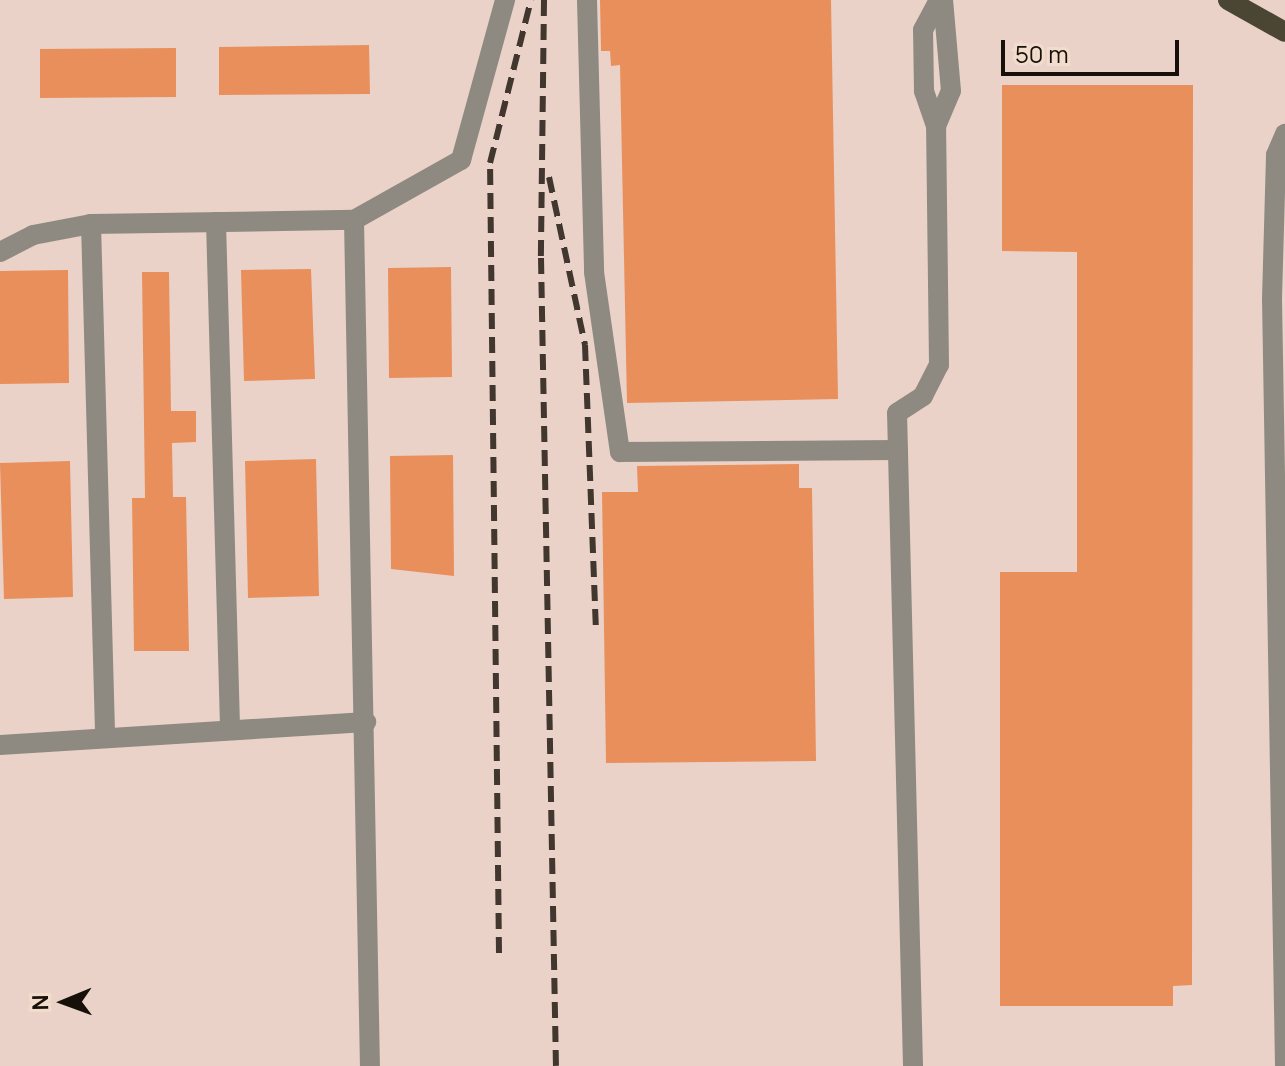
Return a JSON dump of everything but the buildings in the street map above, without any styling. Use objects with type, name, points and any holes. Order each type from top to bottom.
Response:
[{"type":"main road","points":[[1238,2],[1285,32]]},
{"type":"street","points":[[0,252],[33,235],[91,224],[354,220],[461,160],[505,0]]},
{"type":"street","points":[[587,0],[594,272],[620,452],[898,450]]},
{"type":"street","points":[[936,126],[951,91],[951,42],[941,0]]},
{"type":"street","points":[[913,1066],[897,413],[923,396],[939,365],[936,126],[924,91],[923,43],[941,0]]},
{"type":"street","points":[[923,43],[951,42]]},
{"type":"street","points":[[1285,134],[1276,155],[1272,299],[1285,1066]]},
{"type":"street","points":[[354,220],[366,722],[370,1066]]},
{"type":"street","points":[[216,222],[230,727]]},
{"type":"street","points":[[91,224],[105,733]]},
{"type":"street","points":[[0,745],[105,733],[366,722]]},
{"type":"shaded area","points":[[0,0],[1285,0],[1285,1066],[0,1066]]},
{"type":"railway","points":[[499,953],[490,163],[531,0]]},
{"type":"railway","points":[[544,0],[541,258],[556,1066]]},
{"type":"railway","points":[[549,177],[585,345],[596,626]]}]
